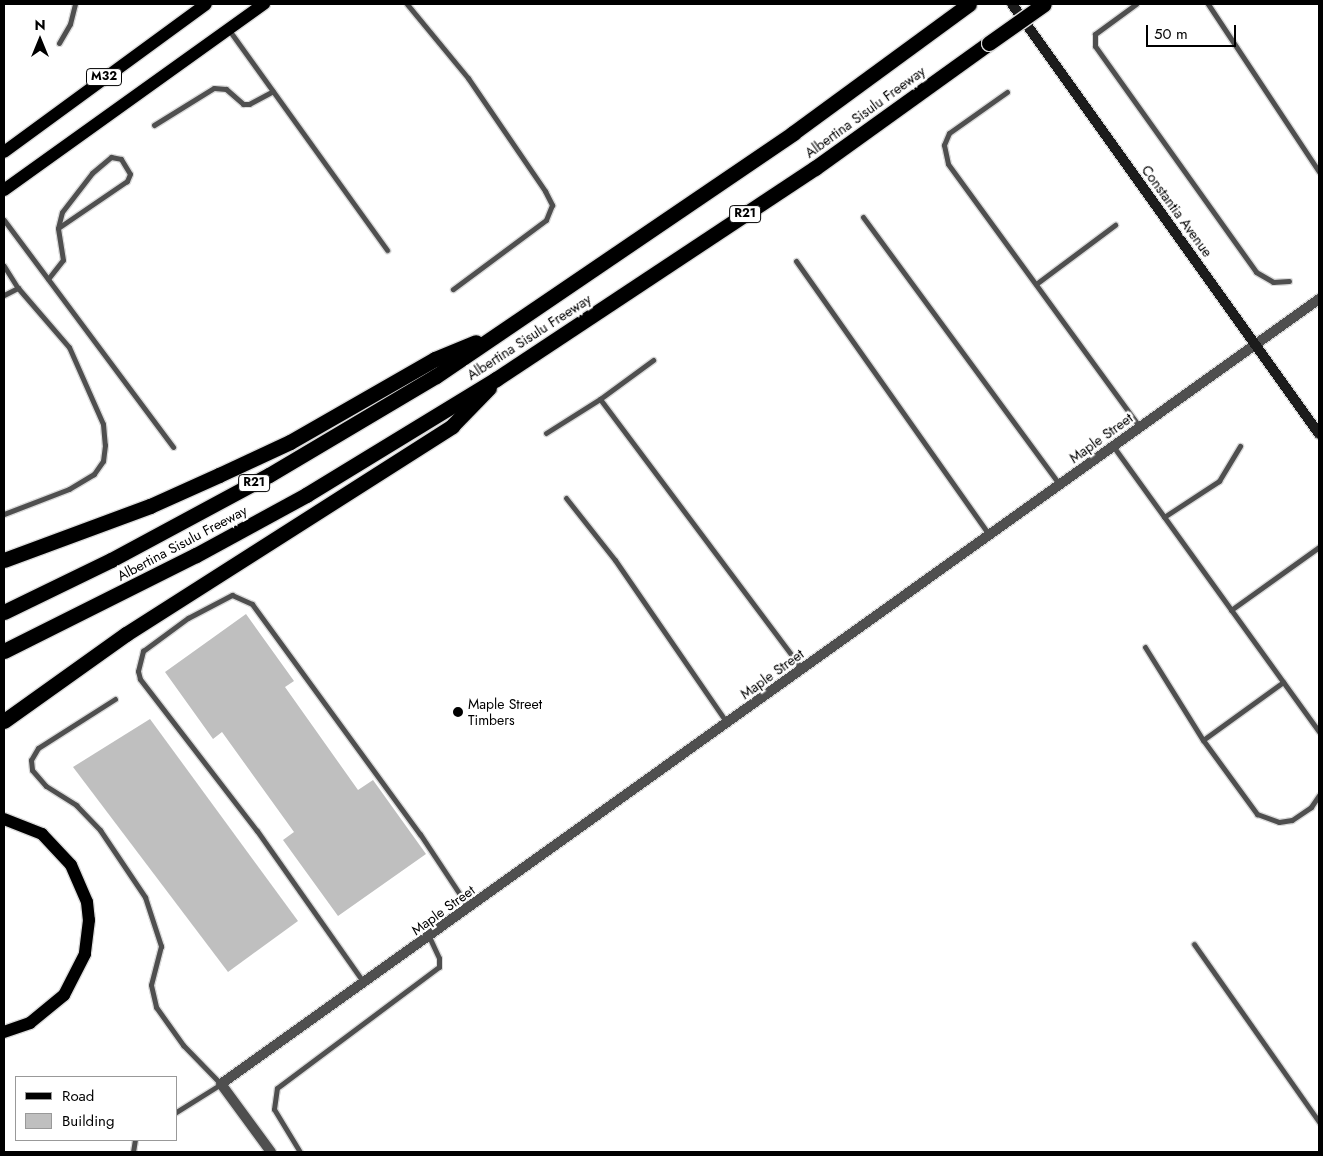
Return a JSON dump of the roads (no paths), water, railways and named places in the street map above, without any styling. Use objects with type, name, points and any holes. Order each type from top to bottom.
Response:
[{"type":"highway","name":"Albertina Sisulu Freeway","points":[[4,651],[196,555],[306,495],[496,379],[815,168],[1044,4]]},
{"type":"highway","name":"Albertina Sisulu Freeway","points":[[4,612],[111,560],[269,475],[436,376],[793,133],[968,5]]},
{"type":"highway","points":[[4,560],[150,506],[219,476],[307,432],[435,360],[494,336]]},
{"type":"highway","points":[[4,721],[126,634],[452,426],[496,379]]},
{"type":"main road","name":"M32","points":[[4,152],[206,4]]},
{"type":"main road","name":"M32","points":[[4,190],[264,4]]},
{"type":"main road","points":[[4,819],[42,834],[71,865],[87,902],[89,920],[85,954],[64,996],[30,1023],[4,1032]]},
{"type":"street","name":"Constantia Avenue","points":[[1012,4],[1319,434]]},
{"type":"street","name":"Maple Street","points":[[221,1084],[1319,299]]},
{"type":"street","points":[[221,1084],[271,1152]]},
{"type":"lane","points":[[59,43],[70,24],[75,4]]},
{"type":"lane","points":[[407,4],[468,78],[545,191],[552,205],[546,220],[453,289]]},
{"type":"lane","points":[[1136,4],[1095,34],[1095,46],[1256,272],[1273,282],[1288,281]]},
{"type":"lane","points":[[1208,4],[1319,172]]},
{"type":"lane","points":[[229,30],[387,250]]},
{"type":"lane","points":[[154,125],[214,88],[226,89],[243,104],[249,104],[273,91]]},
{"type":"lane","points":[[1007,92],[949,133],[944,152],[948,164],[1140,427]]},
{"type":"lane","points":[[48,279],[64,260],[58,228],[62,212],[81,183],[106,160],[121,159],[129,170],[127,181],[58,228]]},
{"type":"lane","points":[[863,218],[1060,485]]},
{"type":"lane","points":[[4,220],[173,447]]},
{"type":"lane","points":[[1036,284],[1115,225]]},
{"type":"lane","points":[[796,261],[989,535]]},
{"type":"lane","points":[[4,266],[18,288],[69,347],[103,424],[105,445],[103,461],[94,474],[69,489],[4,514]]},
{"type":"lane","points":[[4,295],[18,288]]},
{"type":"lane","points":[[546,433],[600,399],[653,360]]},
{"type":"lane","points":[[600,399],[802,669]]},
{"type":"lane","points":[[1113,446],[1319,732]]},
{"type":"lane","points":[[1164,517],[1219,481],[1240,446]]},
{"type":"lane","points":[[566,498],[626,576],[727,723]]},
{"type":"lane","points":[[1231,610],[1319,547]]},
{"type":"lane","points":[[364,983],[257,831],[140,680],[138,671],[143,651],[188,618],[232,595],[252,604],[420,834],[469,908]]},
{"type":"lane","points":[[1145,647],[1203,740],[1248,805],[1267,820],[1292,820],[1311,807],[1319,795]]},
{"type":"lane","points":[[1203,740],[1283,682]]},
{"type":"lane","points":[[115,699],[63,729],[38,748],[31,760],[32,770],[46,786],[76,805],[100,830],[144,897],[161,946],[151,985],[156,1007],[182,1044],[221,1084],[178,1111]]},
{"type":"lane","points":[[300,1152],[274,1109],[277,1088],[439,968],[439,958],[429,937]]},
{"type":"lane","points":[[1194,944],[1319,1122]]},
{"type":"place","name":"Maple Street Timbers","points":[[458,712]]}]
